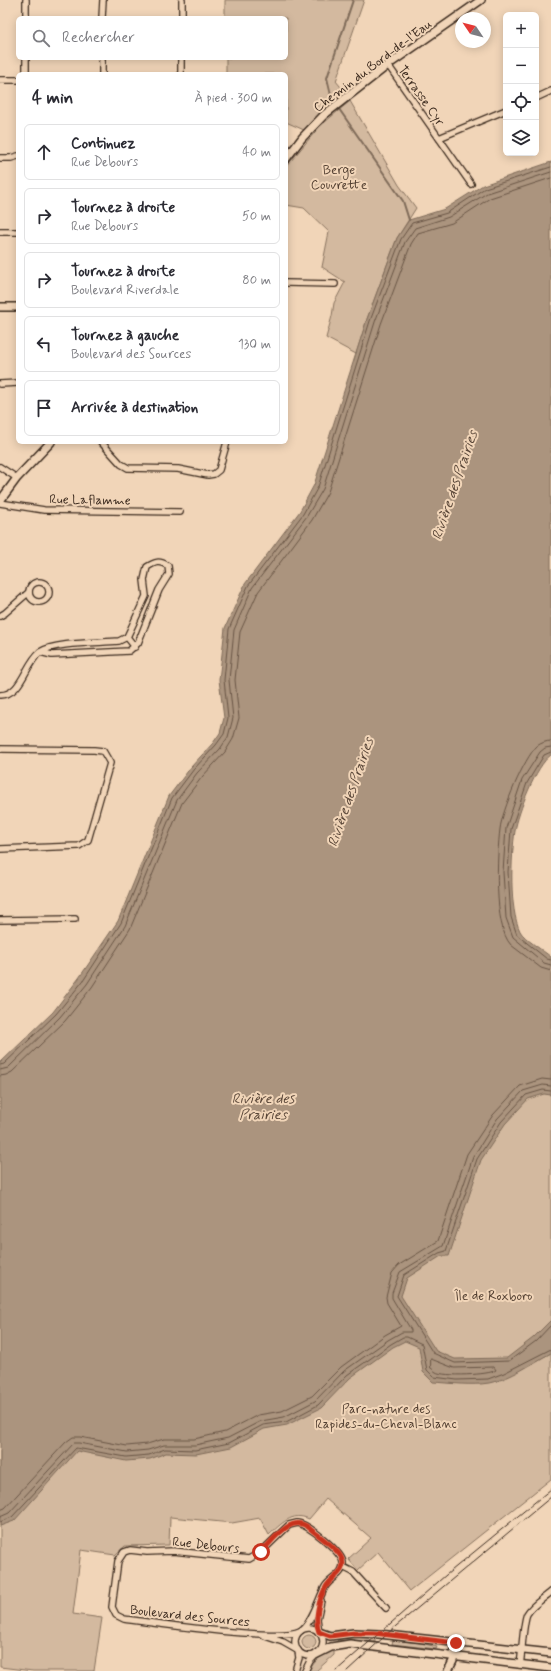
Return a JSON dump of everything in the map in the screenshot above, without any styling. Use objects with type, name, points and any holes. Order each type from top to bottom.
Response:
[{"type":"street","points":[[26,0],[26,16]]},
{"type":"street","points":[[102,16],[103,0]]},
{"type":"street","points":[[182,0],[182,16]]},
{"type":"street","name":"Chemin du Bord-de-l'Eau","points":[[288,156],[302,138],[324,115],[388,65],[481,0]]},
{"type":"street","points":[[26,60],[26,72]]},
{"type":"street","points":[[102,60],[102,72]]},
{"type":"street","points":[[181,60],[181,72]]},
{"type":"street","name":"Terrasse Cyr","points":[[388,65],[471,184]]},
{"type":"street","points":[[0,80],[16,80]]},
{"type":"street","points":[[539,97],[551,92]]},
{"type":"street","name":"Terrasse Cyr","points":[[439,138],[503,111]]},
{"type":"street","points":[[0,158],[16,157]]},
{"type":"street","points":[[0,232],[16,232]]},
{"type":"street","points":[[288,283],[335,284]]},
{"type":"street","points":[[0,307],[16,307]]},
{"type":"street","points":[[0,384],[16,382]]},
{"type":"street","points":[[0,502],[17,478],[48,444]]},
{"type":"street","points":[[103,444],[121,464],[128,468],[178,469],[208,475],[214,474],[219,470],[226,444]]},
{"type":"street","points":[[0,467],[17,478]]},
{"type":"street","name":"Rue Laflamme","points":[[0,502],[44,510],[180,512]]},
{"type":"street","points":[[0,696],[12,693],[32,661],[40,652],[52,646],[118,642],[127,637],[146,596],[144,580],[147,567],[155,562],[163,562],[168,566],[169,574],[159,590],[135,647],[129,651],[52,655],[40,652]]},
{"type":"street","points":[[0,616],[29,592]]},
{"type":"street","points":[[127,637],[135,647]]},
{"type":"street","points":[[0,749],[94,750],[103,752],[110,763],[88,840],[79,846],[0,849]]},
{"type":"street","points":[[0,920],[75,919]]},
{"type":"street","name":"Rue Debours","points":[[116,1615],[113,1610],[113,1604],[118,1561],[122,1553],[130,1550],[147,1552],[173,1551],[249,1559],[261,1552],[289,1525],[300,1523],[308,1527],[339,1554],[343,1560],[343,1567]]},
{"type":"street","points":[[295,1671],[298,1658],[295,1639],[307,1622],[327,1584],[340,1572],[343,1567],[354,1573],[386,1608]]},
{"type":"street","points":[[520,1665],[527,1614],[551,1592]]},
{"type":"street","points":[[305,1671],[310,1661],[321,1649],[323,1643],[319,1632],[317,1619],[322,1595]]},
{"type":"street","name":"Boulevard des Sources","points":[[116,1615],[124,1619],[263,1635],[294,1633],[301,1631]]},
{"type":"street","points":[[301,1631],[310,1628],[330,1636],[354,1633],[374,1633],[551,1653]]},
{"type":"street","name":"Boulevard des Sources","points":[[263,1635],[297,1650]]},
{"type":"street","points":[[448,1671],[454,1657],[456,1643]]},
{"type":"street","points":[[297,1650],[306,1656],[317,1654],[331,1647],[350,1644],[551,1668]]},
{"type":"green space","points":[[225,0],[364,0],[336,81],[344,91],[304,130],[288,123],[288,72],[226,72],[226,60],[288,60],[288,16],[225,16]]},
{"type":"green space","name":"Berge Couvrette","points":[[350,101],[399,185],[416,208],[397,238],[367,319],[356,354],[326,338],[334,303],[345,282],[322,267],[329,232],[304,208],[288,205],[288,165],[319,127]]},
{"type":"green space","name":"Parc-nature des Rapides-du-Cheval-Blanc","points":[[519,1052],[551,1075],[551,1337],[506,1377],[551,1353],[551,1479],[410,1591],[378,1552],[358,1570],[348,1559],[371,1538],[326,1499],[309,1519],[297,1517],[287,1520],[269,1535],[260,1518],[232,1523],[170,1517],[169,1545],[125,1546],[115,1555],[81,1550],[73,1614],[102,1618],[94,1671],[33,1671],[0,1667],[0,1451]]},
{"type":"green space","points":[[306,1635],[312,1635],[316,1639],[316,1645],[312,1649],[306,1649],[302,1645],[302,1639]]},
{"type":"green space","points":[[354,1636],[375,1638],[375,1642],[351,1640],[337,1641],[338,1639]]},
{"type":"green space","points":[[393,1640],[421,1643],[437,1647],[436,1649],[392,1644]]},
{"type":"green space","points":[[334,1650],[334,1655],[316,1671],[309,1671],[319,1658]]},
{"type":"water","name":"Rivière des Prairies","points":[[551,162],[551,755],[545,760],[539,769],[528,790],[520,813],[515,831],[512,882],[514,909],[516,921],[520,931],[530,941],[551,957],[551,1095],[544,1094],[528,1099],[505,1124],[481,1160],[449,1256],[441,1256],[407,1278],[401,1296],[436,1351],[455,1359],[507,1358],[533,1338],[551,1320],[551,1353],[505,1378],[489,1383],[468,1384],[433,1382],[423,1372],[419,1347],[405,1341],[393,1347],[350,1378],[321,1408],[287,1425],[264,1429],[231,1447],[196,1454],[166,1453],[150,1459],[126,1461],[77,1451],[14,1521],[0,1526],[0,1063],[53,1012],[79,978],[118,921],[169,796],[220,733],[224,718],[219,680],[225,628],[245,584],[300,511],[314,485],[367,319],[397,238],[409,220],[445,209],[483,185]]},
{"type":"waterway","points":[[331,95],[327,78],[353,0]]},
{"type":"waterway","points":[[339,109],[403,201],[409,220]]},
{"type":"tram line","points":[[336,1671],[446,1575],[551,1489]]},
{"type":"tram line","points":[[347,1671],[396,1626],[551,1497]]},
{"type":"route","points":[[261,1552],[289,1525],[302,1523],[341,1556],[343,1560],[343,1567],[338,1575],[327,1584],[322,1595],[317,1626],[319,1632],[325,1635],[330,1636],[364,1632],[456,1643]]},
{"type":"park label","name":"Île de Roxboro","points":[[493,1295]]}]
